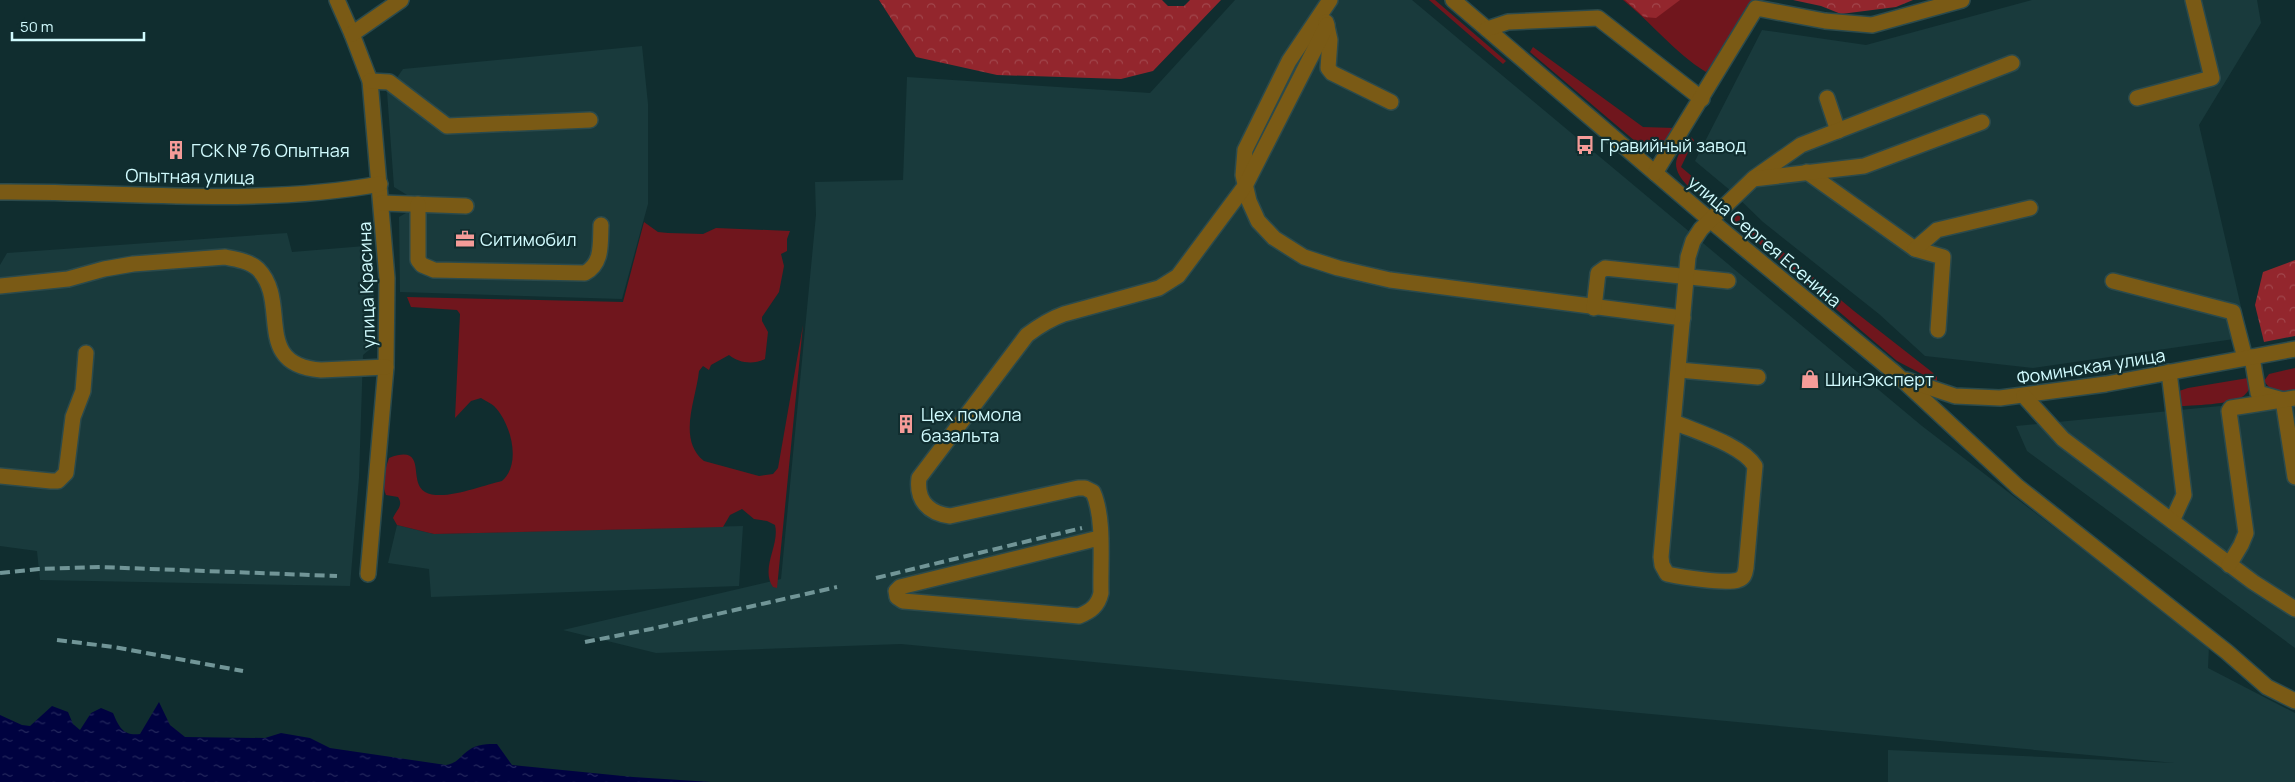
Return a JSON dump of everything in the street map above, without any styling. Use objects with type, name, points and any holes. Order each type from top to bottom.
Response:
[{"type":"street","name":"улица Красина","points":[[337,0],[370,81],[382,203],[388,302],[386,368],[368,574]]},
{"type":"street","points":[[352,34],[401,0]]},
{"type":"street","points":[[1099,538],[900,587],[896,591],[897,597],[903,601],[1079,616],[1099,602],[1101,593],[1099,538],[1097,501],[1092,492],[1085,488],[950,516],[936,513],[922,503],[918,496],[919,478],[1027,335],[1049,320],[1064,314],[1159,288],[1169,283],[1185,267],[1245,186],[1324,20],[1330,0]]},
{"type":"street","name":"улица Сергея Есенина","points":[[1453,0],[1710,220],[1895,374]]},
{"type":"street","points":[[1655,173],[1756,8],[1825,21],[1872,25],[1962,0]]},
{"type":"street","points":[[2137,98],[2212,78],[2193,0]]},
{"type":"street","points":[[1487,29],[1508,22],[1598,18],[1702,99]]},
{"type":"street","points":[[1324,20],[1330,40],[1328,68],[1332,73],[1391,102]]},
{"type":"street","points":[[1674,422],[1738,450],[1749,457],[1754,466],[1746,568],[1744,576],[1739,580],[1729,581],[1677,576],[1667,574],[1662,565],[1661,557],[1688,257],[1693,241],[1710,220],[1753,179],[1802,145],[2012,62]]},
{"type":"street","points":[[370,81],[389,82],[447,126],[590,120]]},
{"type":"street","points":[[1827,98],[1838,131]]},
{"type":"street","points":[[1753,179],[1864,166],[1982,122]]},
{"type":"street","points":[[1807,172],[1915,249],[1943,257],[1938,330]]},
{"type":"street","name":"Опытная улица","points":[[0,192],[74,191],[215,198],[326,192],[380,184]]},
{"type":"street","points":[[1245,186],[1253,211],[1266,230],[1284,246],[1312,259],[1354,273],[1390,280],[1594,308],[1683,318]]},
{"type":"street","points":[[382,203],[466,206]]},
{"type":"street","points":[[418,204],[418,260],[422,265],[434,270],[585,273],[591,270],[598,258],[601,226]]},
{"type":"street","points":[[1915,249],[1937,230],[2030,208]]},
{"type":"street","points":[[0,286],[68,279],[104,269],[133,264],[225,257],[257,268],[264,276],[271,297],[275,337],[284,355],[293,362],[311,369],[321,370],[386,368]]},
{"type":"street","points":[[1594,308],[1598,273],[1604,268],[1728,281]]},
{"type":"street","points":[[2113,281],[2233,312],[2249,358],[2258,393]]},
{"type":"street","name":"Фоминская улица","points":[[1895,374],[1916,384],[1955,396],[1983,399],[2024,396],[2295,349]]},
{"type":"street","points":[[0,476],[51,481],[62,478],[66,473],[73,417],[82,391],[86,353]]},
{"type":"street","points":[[1679,370],[1758,377]]},
{"type":"street","points":[[2169,372],[2184,495],[2172,521]]},
{"type":"street","points":[[1895,374],[2018,487],[2226,652],[2267,687],[2295,701]]},
{"type":"street","points":[[2230,565],[2246,533],[2229,412],[2231,408],[2258,393],[2289,399]]},
{"type":"street","points":[[2024,396],[2064,439],[2230,565],[2295,609]]},
{"type":"street","points":[[2231,408],[2289,399]]},
{"type":"street","points":[[2289,399],[2295,477]]},
{"type":"shaded area","points":[[1235,0],[1412,0],[1922,426],[2209,646],[2208,668],[2295,713],[2295,782],[1888,782],[1888,750],[2175,763],[901,644],[656,653],[563,630],[781,579],[816,215],[815,182],[903,180],[907,77],[1150,93]]},
{"type":"shaded area","points":[[1429,0],[1435,0],[1506,61],[1503,64]]},
{"type":"shaded area","points":[[1623,0],[1758,0],[1747,6],[1718,56],[1706,72],[1684,56]]},
{"type":"shaded area","points":[[2032,0],[2257,0],[2261,23],[2199,125],[2248,337],[2033,368],[1925,356],[1879,314],[1763,222],[1731,191],[1695,161],[1762,30],[1866,45]]},
{"type":"shaded area","points":[[642,46],[648,104],[648,204],[622,299],[400,292],[399,217],[413,209],[412,198],[394,187],[387,92],[403,69]]},
{"type":"shaded area","points":[[1533,47],[1643,127],[1675,128],[1663,147],[1654,149],[1642,147],[1530,52]]},
{"type":"shaded area","points":[[1691,137],[1694,140],[1681,167],[1715,196],[1703,195],[1690,188],[1677,170],[1678,157]]},
{"type":"shaded area","points":[[1735,212],[1854,311],[1932,372],[1937,377],[1937,382],[1897,361],[1735,223]]},
{"type":"shaded area","points":[[644,222],[658,232],[668,233],[703,234],[716,228],[790,231],[787,239],[787,251],[781,254],[784,266],[779,292],[762,317],[768,332],[765,359],[756,362],[746,362],[737,360],[729,355],[711,365],[709,370],[703,366],[699,371],[690,419],[691,442],[696,452],[704,461],[759,476],[773,474],[778,468],[803,325],[777,588],[773,587],[769,572],[776,533],[775,525],[767,521],[754,519],[742,509],[730,515],[723,527],[434,534],[397,525],[393,518],[400,505],[400,500],[398,497],[386,495],[384,486],[389,458],[401,455],[409,456],[413,460],[420,487],[425,492],[433,495],[442,495],[463,492],[502,481],[508,474],[513,454],[505,422],[500,413],[491,404],[481,398],[471,401],[455,418],[460,314],[457,310],[411,307],[407,297],[623,302]]},
{"type":"shaded area","points":[[287,233],[292,252],[365,246],[373,250],[375,345],[363,355],[359,478],[350,586],[40,580],[37,551],[0,546],[0,265],[7,253]]},
{"type":"shaded area","points":[[2295,368],[2295,393],[2277,392],[2264,381],[2269,374]]},
{"type":"shaded area","points":[[2248,378],[2252,381],[2250,388],[2244,396],[2237,399],[2211,404],[2178,406],[2176,392],[2188,388]]},
{"type":"shaded area","points":[[2295,396],[2295,648],[2027,451],[2016,426],[2251,403]]},
{"type":"shaded area","points":[[397,525],[434,534],[743,526],[739,586],[431,597],[429,569],[388,563]]},
{"type":"green space","points":[[879,0],[1162,0],[1168,6],[1184,6],[1190,0],[1221,0],[1153,71],[1121,79],[997,75],[916,57]]},
{"type":"green space","points":[[1625,0],[1680,0],[1656,18],[1644,17]]},
{"type":"green space","points":[[1793,0],[1913,0],[1896,7],[1841,14],[1821,6]]},
{"type":"green space","points":[[2295,260],[2295,336],[2264,342],[2255,305],[2263,272]]},
{"type":"water","points":[[159,702],[170,725],[185,737],[265,738],[281,733],[310,738],[330,748],[446,765],[456,761],[472,748],[486,744],[497,744],[512,765],[633,777],[711,782],[0,782],[0,715],[22,725],[30,726],[52,706],[68,712],[73,724],[80,730],[91,713],[101,708],[113,713],[122,730],[129,734],[140,734]]},
{"type":"railway","points":[[876,578],[1082,528]]},
{"type":"railway","points":[[0,573],[39,569],[100,567],[337,576]]},
{"type":"railway","points":[[585,642],[837,587]]},
{"type":"railway","points":[[57,640],[114,647],[243,671]]},
{"type":"place","name":"Гравийный завод","points":[[1585,145]]},
{"type":"place","name":"ГСК № 76 Опытная","points":[[176,150]]},
{"type":"place","name":"Ситимобил","points":[[465,239]]},
{"type":"place","name":"ШинЭксперт","points":[[1810,379]]},
{"type":"place","name":"Цех помола базальта","points":[[906,424]]}]
